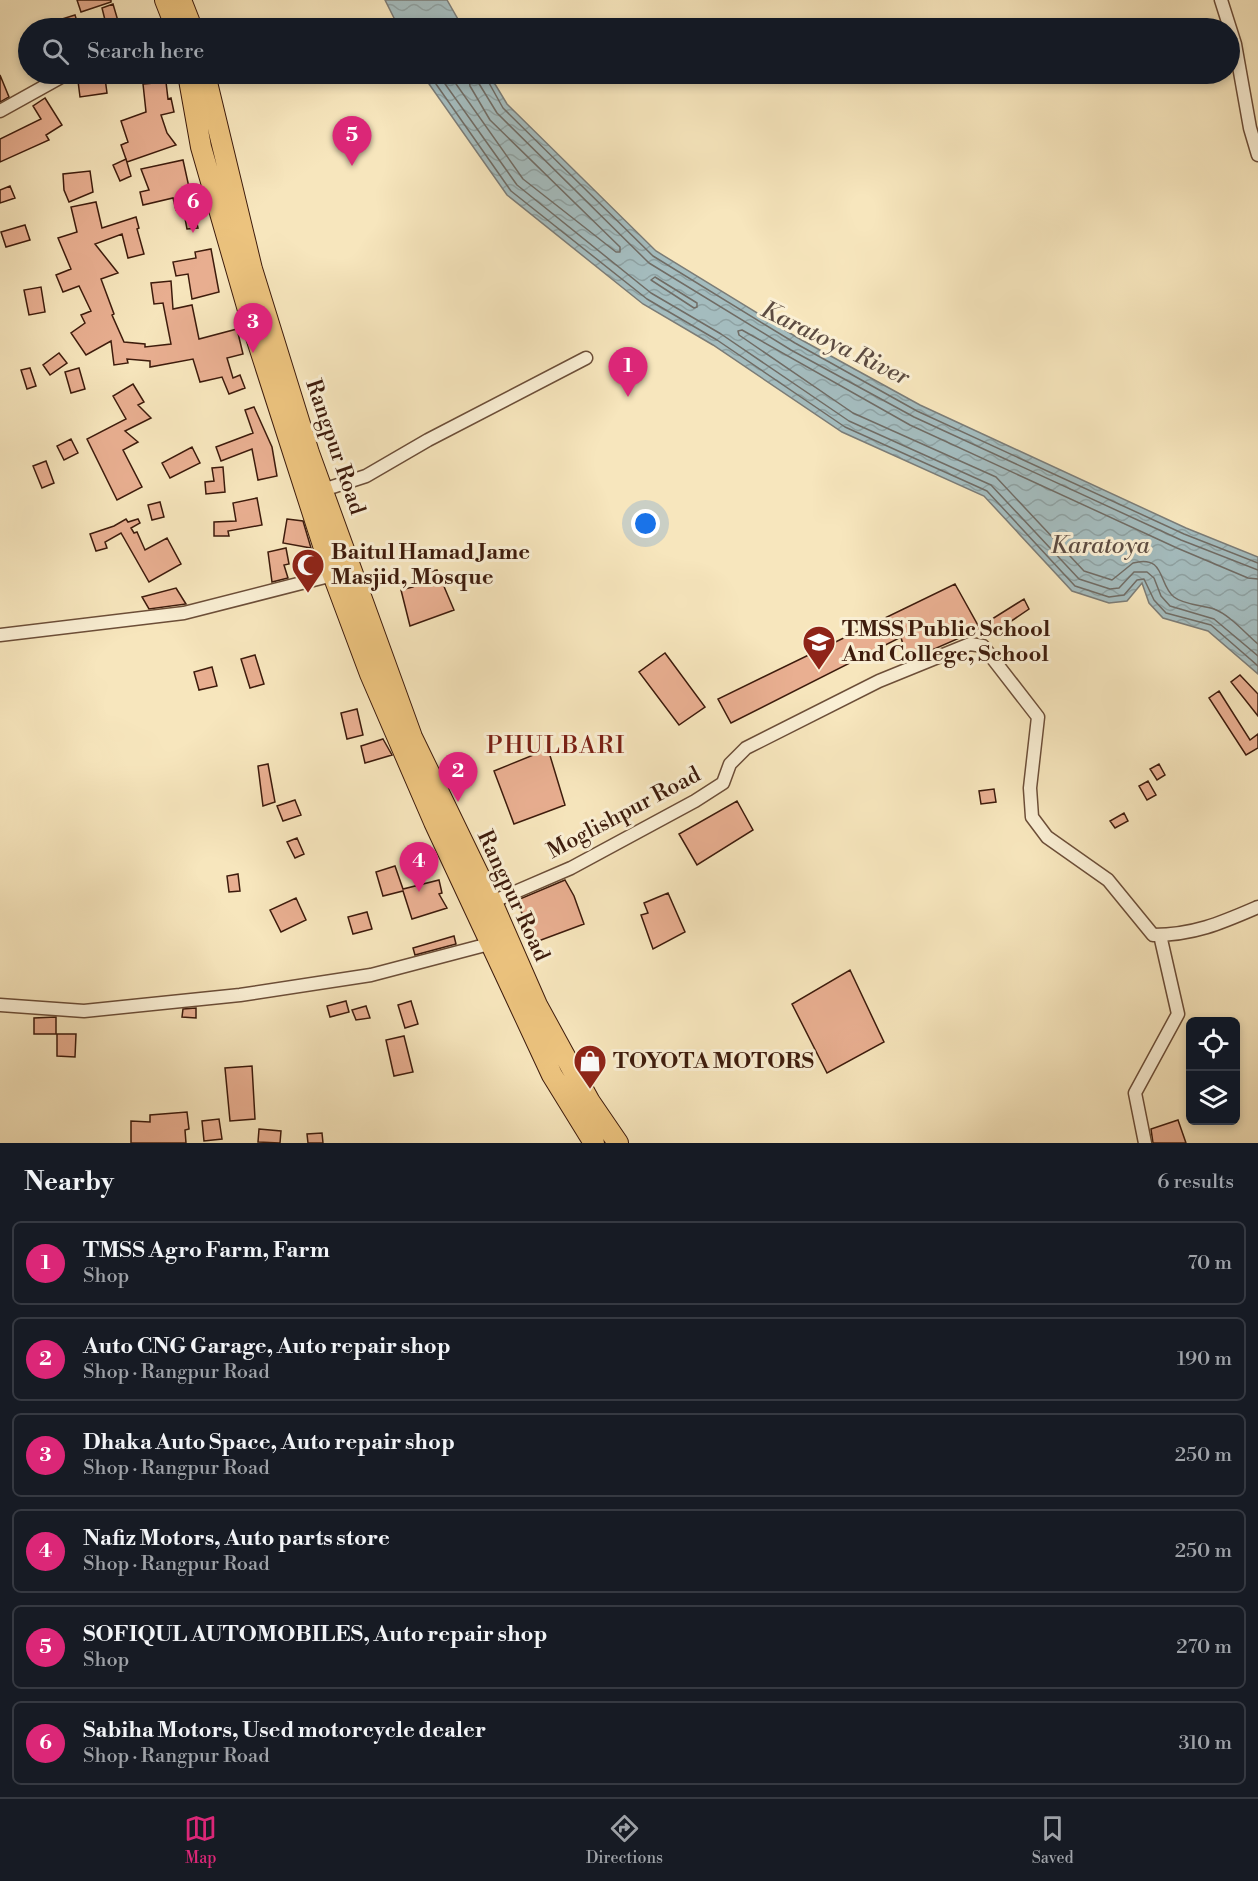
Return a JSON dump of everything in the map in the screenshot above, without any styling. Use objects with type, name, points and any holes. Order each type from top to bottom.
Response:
[{"type":"highway","points":[[165,0],[172,18]]},
{"type":"highway","points":[[181,0],[188,18]]},
{"type":"highway","name":"Rangpur Road","points":[[190,84],[201,147],[254,331],[333,576],[374,685],[489,944],[552,1075],[594,1143]]},
{"type":"highway","name":"Rangpur Road","points":[[207,84],[252,269],[323,490],[412,738],[492,902],[537,1005],[590,1102],[618,1143]]},
{"type":"street","points":[[1221,0],[1227,18]]},
{"type":"street","points":[[1240,68],[1258,155]]},
{"type":"street","points":[[0,111],[49,84]]},
{"type":"street","points":[[323,490],[366,476],[428,440],[586,358]]},
{"type":"street","points":[[0,635],[184,613],[333,576]]},
{"type":"street","name":"Moglishpur Road","points":[[492,902],[571,868],[696,801],[723,783],[730,764],[746,748],[879,681],[970,644],[983,646],[1038,717],[1029,788],[1032,817],[1047,837],[1108,880],[1153,935],[1160,935]]},
{"type":"street","points":[[1145,1143],[1135,1093],[1178,1014],[1160,935],[1206,929],[1258,907]]},
{"type":"street","points":[[0,1005],[84,1011],[240,995],[371,975],[489,944]]},
{"type":"water","points":[[385,0],[447,0],[457,18],[394,18]]},
{"type":"water","name":"Karatoya","points":[[429,84],[495,84],[507,104],[656,251],[798,338],[920,405],[1186,528],[1258,557],[1258,674],[1208,631],[1163,618],[1149,603],[1142,583],[1127,601],[1109,603],[1072,591],[984,496],[842,432],[713,345],[643,304],[507,195]]},
{"type":"building","points":[[77,0],[111,0],[111,2],[81,12]]},
{"type":"building","points":[[113,4],[117,18],[104,18],[102,8]]},
{"type":"building","points":[[0,75],[9,97],[0,102]]},
{"type":"building","points":[[78,84],[106,84],[107,93],[80,97]]},
{"type":"building","points":[[143,84],[166,84],[168,99],[171,98],[174,112],[161,115],[167,133],[176,145],[127,162],[121,145],[128,142],[121,121],[146,112]]},
{"type":"building","points":[[45,98],[62,125],[46,135],[49,140],[0,162],[0,139],[41,119],[33,106]]},
{"type":"building","points":[[126,159],[131,176],[120,181],[113,165]]},
{"type":"building","points":[[183,160],[198,228],[187,229],[183,208],[176,210],[173,198],[143,205],[140,192],[149,190],[141,169]]},
{"type":"building","points":[[90,171],[93,192],[69,202],[64,190],[63,174]]},
{"type":"building","points":[[10,186],[15,198],[0,203],[0,190]]},
{"type":"building","points":[[96,202],[102,228],[136,217],[139,228],[137,229],[144,254],[128,258],[122,234],[95,244],[118,273],[101,279],[114,314],[112,315],[124,342],[145,344],[145,347],[171,344],[163,303],[154,304],[151,283],[171,281],[173,309],[192,305],[199,339],[237,329],[243,354],[227,358],[233,378],[240,375],[245,388],[229,394],[222,377],[200,382],[193,359],[150,367],[150,361],[127,359],[128,363],[114,365],[111,341],[86,355],[71,333],[85,323],[81,315],[91,311],[79,286],[63,292],[56,275],[71,269],[58,238],[77,232],[71,207]]},
{"type":"building","points":[[25,225],[30,240],[6,247],[1,232]]},
{"type":"building","points":[[211,249],[219,292],[192,299],[188,274],[176,276],[173,262],[196,258],[195,252]]},
{"type":"building","points":[[41,287],[45,312],[29,315],[24,290]]},
{"type":"building","points":[[59,353],[67,363],[50,375],[43,365]]},
{"type":"building","points":[[30,368],[36,386],[27,389],[21,370]]},
{"type":"building","points":[[79,368],[85,389],[71,393],[65,372]]},
{"type":"building","points":[[133,384],[144,402],[138,405],[151,418],[125,431],[138,442],[123,450],[142,487],[117,500],[87,439],[126,419],[113,396]]},
{"type":"building","points":[[254,407],[272,447],[277,476],[258,480],[252,449],[221,461],[216,447],[253,433],[245,410]]},
{"type":"building","points":[[71,439],[78,453],[64,460],[57,446]]},
{"type":"building","points":[[192,447],[200,463],[170,478],[162,463]]},
{"type":"building","points":[[46,461],[54,483],[42,488],[33,466]]},
{"type":"building","points":[[223,467],[225,492],[206,494],[205,482],[214,481],[212,468]]},
{"type":"building","points":[[257,498],[262,525],[228,531],[229,536],[214,536],[214,522],[236,521],[233,503]]},
{"type":"building","points":[[160,502],[164,517],[152,520],[148,505]]},
{"type":"building","points":[[126,519],[128,522],[138,519],[140,523],[131,528],[134,533],[137,532],[145,550],[167,538],[181,564],[149,582],[121,533],[105,542],[107,548],[96,551],[90,534],[114,526]]},
{"type":"building","points":[[287,519],[303,521],[311,548],[283,543]]},
{"type":"building","points":[[286,548],[289,564],[284,565],[288,578],[272,582],[268,552]]},
{"type":"building","points":[[437,570],[454,610],[410,626],[401,590],[413,587],[412,576]]},
{"type":"building","points":[[955,584],[980,629],[907,661],[901,637],[731,723],[718,699]]},
{"type":"building","points":[[176,588],[186,604],[149,609],[142,597]]},
{"type":"building","points":[[1024,599],[1029,609],[991,635],[984,624]]},
{"type":"building","points":[[665,653],[705,707],[679,725],[639,672]]},
{"type":"building","points":[[255,655],[264,684],[250,688],[241,659]]},
{"type":"building","points":[[212,667],[217,686],[199,690],[194,672]]},
{"type":"building","points":[[1240,675],[1258,694],[1258,716],[1231,682]]},
{"type":"building","points":[[1219,691],[1250,740],[1258,734],[1258,748],[1246,755],[1209,698]]},
{"type":"building","points":[[357,709],[363,735],[347,739],[341,713]]},
{"type":"building","points":[[383,739],[392,755],[365,763],[361,746]]},
{"type":"building","points":[[548,749],[565,805],[514,824],[494,771]]},
{"type":"building","points":[[268,764],[275,802],[263,806],[258,766]]},
{"type":"building","points":[[1159,764],[1165,775],[1157,780],[1150,769]]},
{"type":"building","points":[[1148,781],[1156,795],[1147,800],[1139,786]]},
{"type":"building","points":[[994,789],[996,802],[981,804],[979,791]]},
{"type":"building","points":[[295,800],[301,815],[283,821],[277,806]]},
{"type":"building","points":[[737,801],[753,830],[697,865],[679,834]]},
{"type":"building","points":[[1124,813],[1128,821],[1115,828],[1110,821]]},
{"type":"building","points":[[297,838],[304,854],[295,858],[287,842]]},
{"type":"building","points":[[395,866],[403,889],[439,880],[442,893],[439,894],[447,908],[412,919],[403,891],[383,896],[376,872]]},
{"type":"building","points":[[238,874],[240,891],[229,892],[227,876]]},
{"type":"building","points":[[565,880],[574,896],[584,924],[533,943],[526,920],[515,901]]},
{"type":"building","points":[[668,893],[685,932],[653,949],[641,915],[648,913],[644,903]]},
{"type":"building","points":[[296,898],[306,920],[281,932],[270,910]]},
{"type":"building","points":[[367,912],[372,929],[353,934],[348,917]]},
{"type":"building","points":[[454,936],[456,944],[415,955],[413,948]]},
{"type":"building","points":[[850,970],[884,1042],[827,1073],[792,1004]]},
{"type":"building","points":[[346,1001],[349,1012],[330,1017],[327,1006]]},
{"type":"building","points":[[411,1001],[418,1024],[405,1028],[398,1005]]},
{"type":"building","points":[[366,1006],[370,1018],[356,1020],[352,1010]]},
{"type":"building","points":[[196,1008],[196,1018],[182,1017],[183,1009]]},
{"type":"building","points":[[56,1017],[56,1034],[34,1034],[34,1018]]},
{"type":"building","points":[[57,1034],[76,1034],[75,1057],[57,1056]]},
{"type":"building","points":[[404,1036],[413,1072],[394,1076],[386,1040]]},
{"type":"building","points":[[252,1066],[255,1119],[230,1121],[225,1068]]},
{"type":"building","points":[[187,1112],[189,1129],[185,1130],[186,1143],[131,1143],[131,1121],[150,1122],[150,1115]]},
{"type":"building","points":[[219,1119],[222,1139],[204,1141],[202,1121]]},
{"type":"building","points":[[1178,1120],[1186,1143],[1153,1143],[1151,1129]]},
{"type":"building","points":[[259,1129],[281,1131],[280,1143],[258,1142]]},
{"type":"building","points":[[322,1133],[323,1143],[308,1143],[307,1134]]},
{"type":"place","name":"SOFIQUL AUTOMOBILES, Auto repair shop","points":[[352,166]]},
{"type":"place","name":"Sabiha Motors, Used motorcycle dealer","points":[[193,233]]},
{"type":"place","name":"Dhaka Auto Space, Auto repair shop","points":[[253,353]]},
{"type":"place","name":"TMSS Agro Farm, Farm","points":[[628,397]]},
{"type":"place","name":"Baitul Hamad Jame Masjid, Mosque","points":[[308,594]]},
{"type":"place","name":"TMSS Public School And College, School","points":[[819,671]]},
{"type":"place","name":"Auto CNG Garage, Auto repair shop","points":[[458,802]]},
{"type":"place","name":"Nafiz Motors, Auto parts store","points":[[419,892]]},
{"type":"place","name":"TOYOTA MOTORS","points":[[590,1090]]},
{"type":"district","name":"PHULBARI","points":[[556,746]]},
{"type":"water label","name":"Karatoya River","points":[[835,344]]}]
